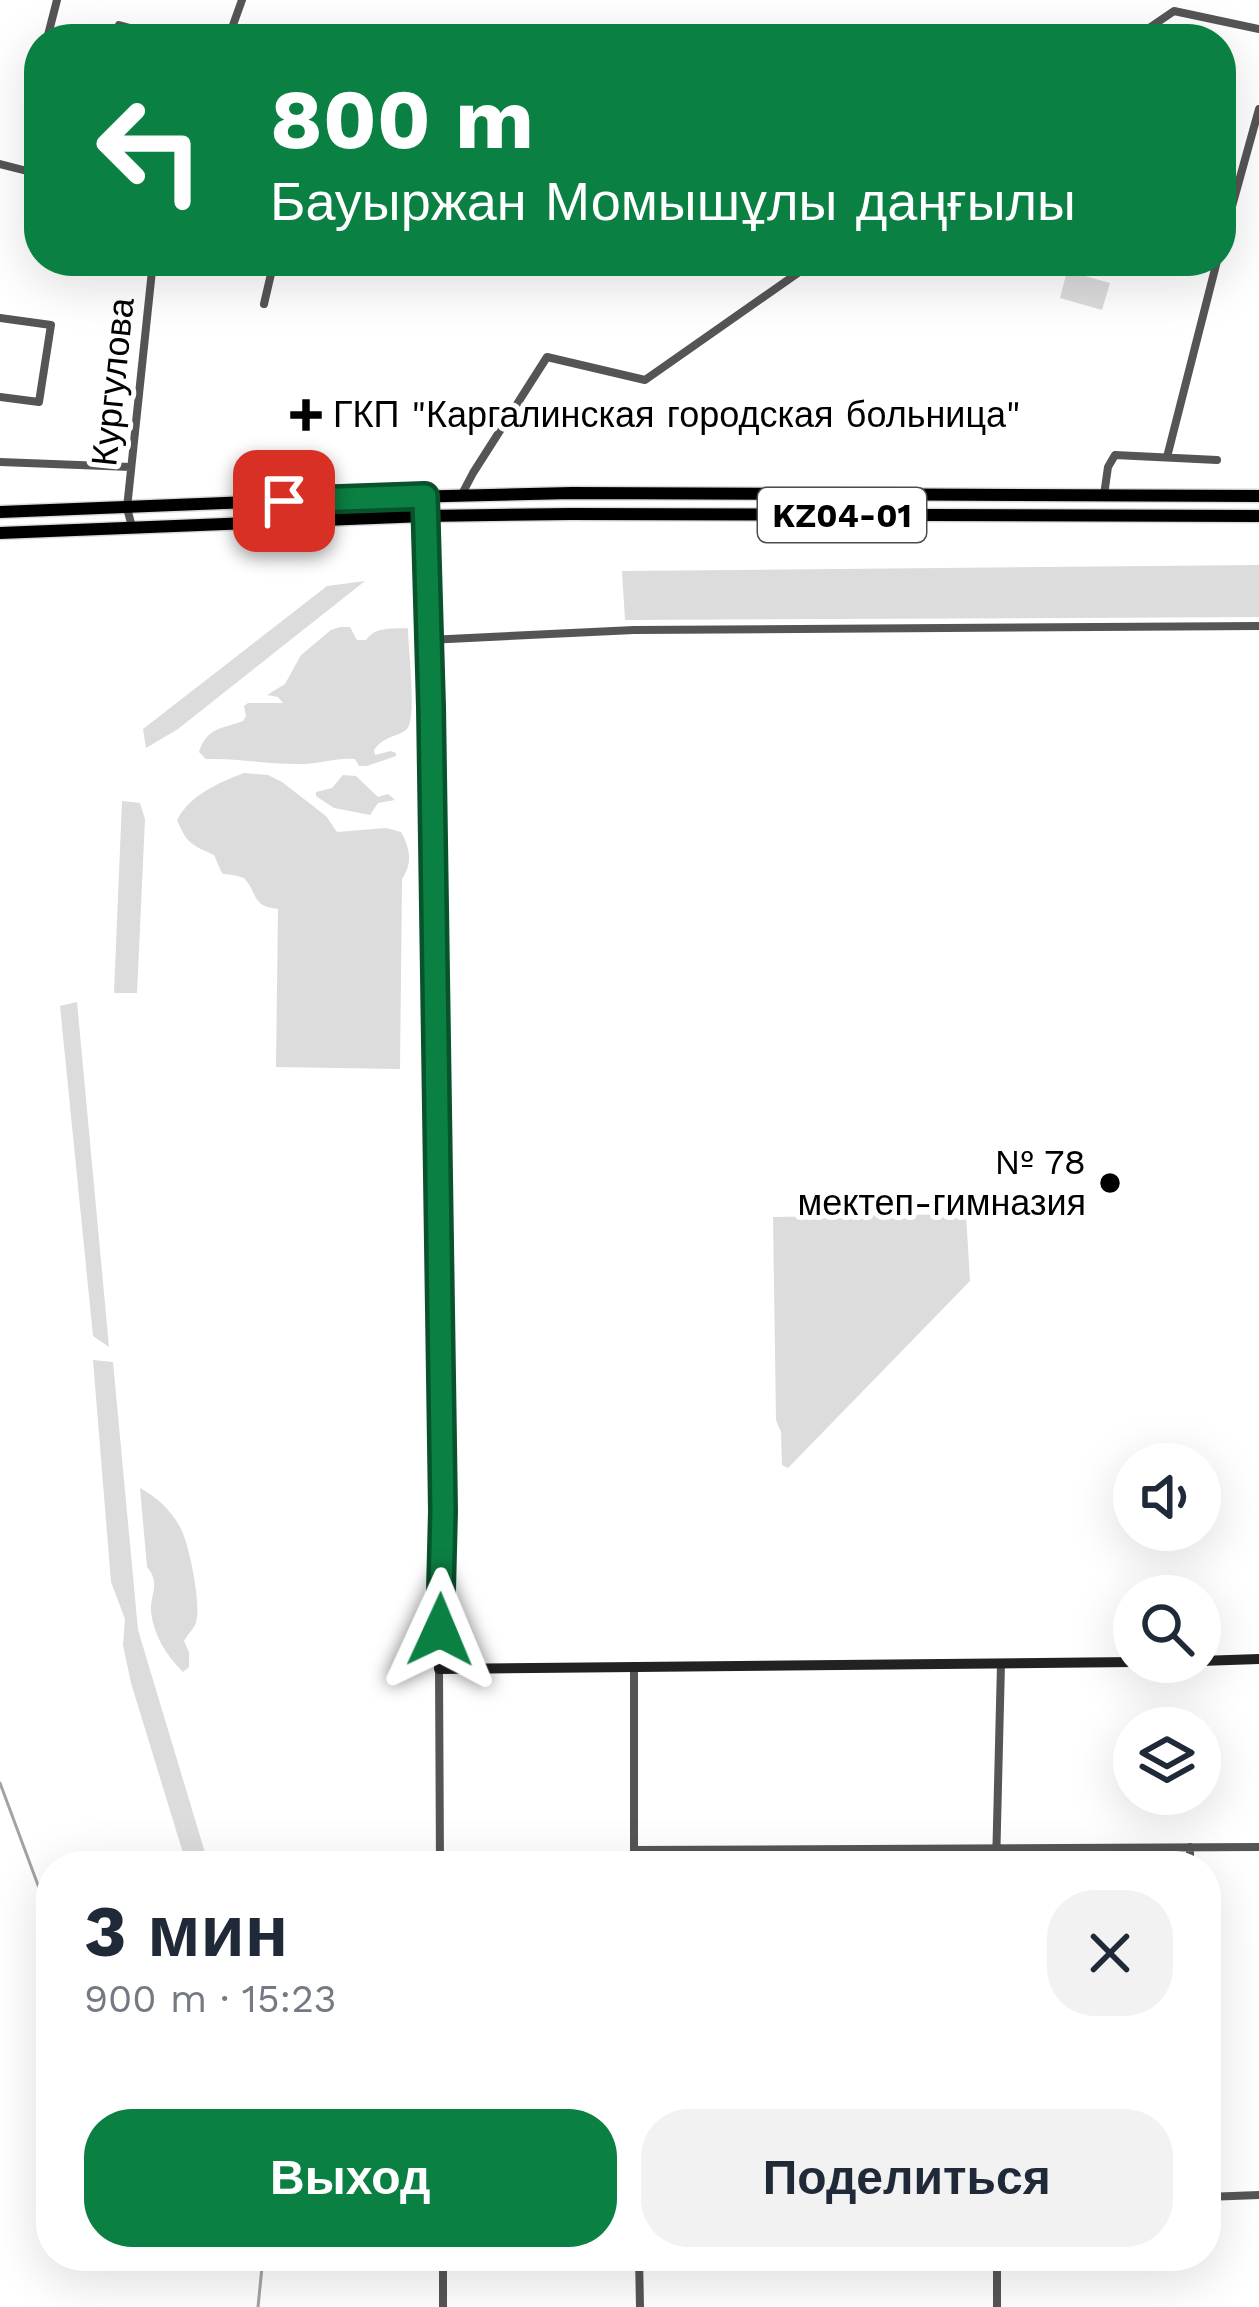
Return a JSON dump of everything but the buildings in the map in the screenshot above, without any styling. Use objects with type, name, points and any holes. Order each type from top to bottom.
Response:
[{"type":"main road","name":"KZ04-01","points":[[0,512],[572,493],[1259,496]]},
{"type":"main road","points":[[570,514],[572,493]]},
{"type":"main road","points":[[425,496],[425,516]]},
{"type":"main road","name":"KZ04-01","points":[[0,532],[570,514],[1259,516]]},
{"type":"street","points":[[1154,24],[1174,10],[1259,29]]},
{"type":"street","points":[[1236,192],[1259,109]]},
{"type":"street","name":"Кургулова","points":[[127,508],[151,276]]},
{"type":"street","points":[[264,304],[271,276]]},
{"type":"street","points":[[461,496],[547,357],[645,380],[794,276]]},
{"type":"street","points":[[1167,457],[1213,276]]},
{"type":"street","points":[[0,318],[51,325],[39,402],[0,398]]},
{"type":"street","points":[[1103,495],[1114,455],[1217,460]]},
{"type":"street","points":[[0,462],[131,467]]},
{"type":"street","points":[[127,508],[132,527]]},
{"type":"street","points":[[425,516],[443,1511],[440,1851]]},
{"type":"street","points":[[428,640],[634,629],[1259,626]]},
{"type":"street","points":[[1221,1660],[1259,1660]]},
{"type":"street","points":[[439,1669],[1113,1662]]},
{"type":"street","points":[[996,1848],[1001,1664]]},
{"type":"street","points":[[634,1669],[634,1850],[1259,1846]]},
{"type":"street","points":[[1221,2196],[1259,2195]]},
{"type":"street","points":[[443,2271],[443,2307]]},
{"type":"street","points":[[639,2271],[640,2307]]},
{"type":"street","points":[[997,2271],[997,2307]]},
{"type":"shaded area","points":[[1066,276],[1110,283],[1102,310],[1060,298]]},
{"type":"shaded area","points":[[1259,565],[1259,617],[625,620],[622,571]]},
{"type":"shaded area","points":[[365,581],[178,729],[146,748],[143,729],[327,586]]},
{"type":"shaded area","points":[[340,627],[350,627],[357,640],[366,640],[379,630],[408,628],[410,723],[404,732],[374,750],[375,755],[391,751],[396,756],[359,766],[355,759],[285,764],[206,759],[199,752],[211,733],[243,721],[248,703],[283,703],[267,695],[285,684],[301,655]]},
{"type":"shaded area","points":[[244,773],[282,782],[326,816],[337,832],[386,828],[401,832],[409,855],[402,879],[400,1069],[276,1067],[278,909],[259,902],[244,878],[222,873],[214,855],[191,843],[177,820],[197,797]]},
{"type":"shaded area","points":[[343,775],[356,776],[378,797],[388,794],[395,800],[378,803],[370,815],[334,808],[316,796]]},
{"type":"shaded area","points":[[122,801],[140,803],[145,819],[137,993],[114,993]]},
{"type":"shaded area","points":[[77,1002],[109,1347],[93,1336],[60,1006]]},
{"type":"shaded area","points":[[966,1214],[970,1281],[788,1468],[782,1465],[776,1420],[773,1217]]},
{"type":"shaded area","points":[[93,1360],[113,1362],[138,1630],[204,1851],[182,1851],[131,1683],[123,1645],[125,1619],[111,1582]]},
{"type":"shaded area","points":[[140,1488],[173,1517],[191,1562],[197,1617],[184,1641],[189,1667],[183,1672],[162,1645],[153,1621],[154,1584],[147,1567]]},
{"type":"waterway","points":[[0,1783],[36,1880]]},
{"type":"waterway","points":[[258,2307],[262,2271]]},
{"type":"place","name":"ГКП \"Каргалинская городская больница\"","points":[[306,415]]},
{"type":"place","name":"№ 78 мектеп-гимназия","points":[[1110,1183]]},
{"type":"route","points":[[284,501],[425,496],[443,1511],[440,1630]]}]
